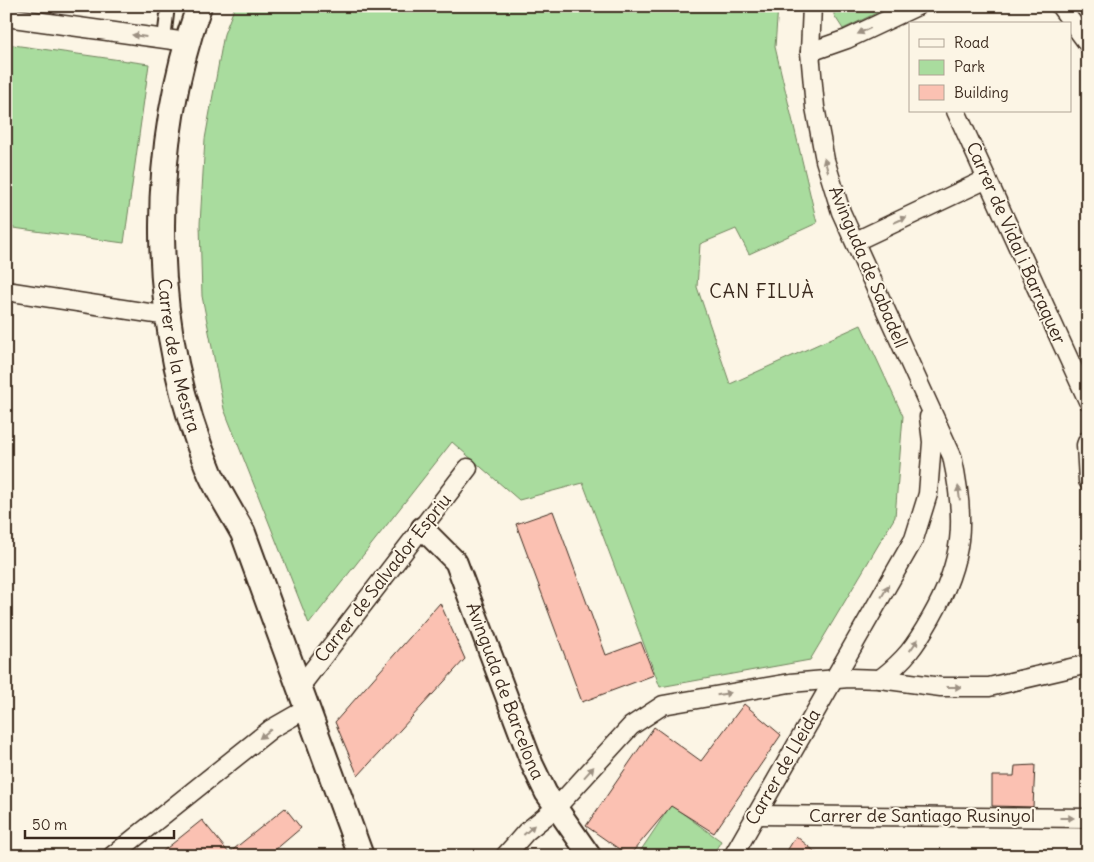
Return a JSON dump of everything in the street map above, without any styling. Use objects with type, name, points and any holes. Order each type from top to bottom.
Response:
[{"type":"main road","name":"Carrer de la Mestra","points":[[200,6],[187,42],[171,115],[163,186],[168,316],[177,372],[190,418],[218,489],[243,532],[361,856]]},
{"type":"street","points":[[164,39],[168,6]]},
{"type":"street","name":"Avinguda de Sabadell","points":[[812,6],[810,52],[814,108],[824,160],[841,212],[856,241],[952,456],[960,494],[960,539],[953,574],[937,607],[902,662],[880,679]]},
{"type":"street","points":[[1060,6],[1072,22]]},
{"type":"street","points":[[810,52],[913,14]]},
{"type":"street","points":[[6,17],[187,42]]},
{"type":"street","points":[[1072,22],[1088,44]]},
{"type":"street","name":"Carrer de Vidal i Barraquer","points":[[956,112],[1088,402]]},
{"type":"street","points":[[856,241],[987,179]]},
{"type":"street","points":[[6,291],[168,316]]},
{"type":"street","name":"Avinguda de Sabadell","points":[[835,679],[914,539],[928,494],[932,442],[928,405]]},
{"type":"street","points":[[1088,440],[1086,445],[1088,481]]},
{"type":"street","name":"Carrer de Salvador Espriu","points":[[112,856],[271,729],[303,698],[422,528],[468,468]]},
{"type":"street","name":"Avinguda de Barcelona","points":[[422,528],[456,562],[540,783],[590,856]]},
{"type":"street","points":[[505,856],[526,832],[556,808],[631,726],[652,710],[663,705],[790,683],[835,679],[880,679],[942,687],[989,687],[1088,664]]},
{"type":"street","name":"Carrer de Lleida","points":[[733,856],[835,679]]},
{"type":"street","name":"Carrer de Santiago Rusinyol","points":[[756,815],[1088,818]]},
{"type":"green space","points":[[235,6],[778,6],[775,47],[817,223],[749,254],[736,229],[700,244],[697,287],[730,384],[861,325],[903,416],[895,517],[810,660],[660,687],[583,483],[519,500],[452,442],[309,624],[224,409],[202,296],[200,224],[205,139],[224,34]]},
{"type":"green space","points":[[834,6],[891,6],[843,29],[834,15]]},
{"type":"green space","points":[[6,44],[149,64],[124,243],[6,227]]},
{"type":"green space","points":[[671,805],[721,841],[712,856],[637,856]]},
{"type":"building","points":[[553,511],[606,655],[641,642],[654,675],[582,702],[516,524]]},
{"type":"building","points":[[440,603],[465,659],[358,776],[335,722]]},
{"type":"building","points":[[744,704],[781,735],[714,833],[671,806],[629,856],[586,826],[654,727],[701,761]]},
{"type":"building","points":[[1035,765],[1033,807],[992,806],[992,776],[1014,776],[1015,766]]},
{"type":"building","points":[[285,808],[301,828],[268,856],[157,856],[202,820],[229,853]]},
{"type":"building","points":[[796,836],[820,856],[784,856]]},
{"type":"district","name":"CAN FILUÀ","points":[[762,291]]}]
